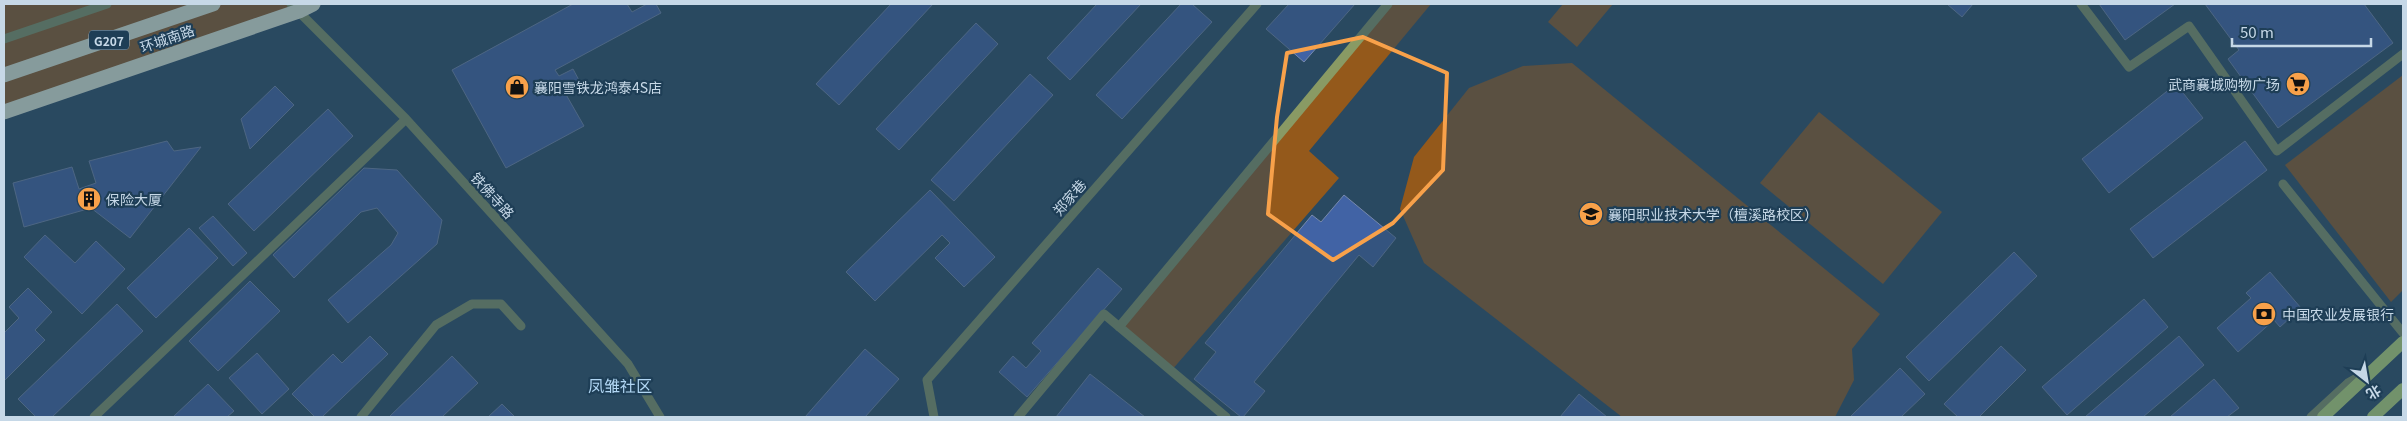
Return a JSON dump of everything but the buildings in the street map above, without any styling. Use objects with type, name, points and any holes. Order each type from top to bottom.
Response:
[{"type":"highway","name":"环城南路","points":[[4,75],[213,4]]},
{"type":"highway","name":"环城南路","points":[[4,112],[295,7],[313,4]]},
{"type":"main road","points":[[2323,417],[2403,342]]},
{"type":"main road","points":[[2373,417],[2403,389]]},
{"type":"street","points":[[4,39],[107,4]]},
{"type":"street","name":"郑家巷","points":[[934,417],[927,380],[1257,4]]},
{"type":"street","points":[[1119,327],[1388,4]]},
{"type":"street","points":[[2081,4],[2129,67],[2189,26],[2277,151],[2403,54]]},
{"type":"street","name":"铁佛寺路","points":[[295,7],[406,119],[628,364],[660,417]]},
{"type":"street","points":[[94,417],[406,119]]},
{"type":"street","points":[[2283,184],[2403,333]]},
{"type":"street","points":[[361,417],[436,325],[472,304],[501,304],[521,326]]},
{"type":"street","points":[[1018,417],[1104,314],[1226,417]]},
{"type":"street","points":[[2311,417],[2348,383],[2376,368]]},
{"type":"street","points":[[2380,417],[2392,400]]},
{"type":"highlighted area","points":[[1363,37],[1447,73],[1443,170],[1393,223],[1333,260],[1268,214],[1277,117],[1287,53]]},
{"type":"shaded area","points":[[4,4],[313,4],[4,112]]},
{"type":"shaded area","points":[[1388,4],[1431,4],[1309,151],[1339,178],[1171,371],[1119,327]]},
{"type":"shaded area","points":[[1563,4],[1613,4],[1577,47],[1548,22]]},
{"type":"shaded area","points":[[1572,63],[1880,314],[1852,349],[1854,380],[1835,417],[1622,417],[1424,263],[1400,209],[1414,157],[1469,88],[1523,66]]},
{"type":"shaded area","points":[[2403,75],[2403,290],[2391,302],[2285,165]]},
{"type":"shaded area","points":[[1819,112],[1942,212],[1883,284],[1760,183]]},
{"type":"place","name":"武商襄城购物广场","points":[[2298,84]]},
{"type":"place","name":"襄阳雪铁龙鸿泰4S店","points":[[517,87]]},
{"type":"place","name":"保险大厦","points":[[89,199]]},
{"type":"place","name":"襄阳职业技术大学（檀溪路校区）","points":[[1591,214]]},
{"type":"place","name":"中国农业发展银行","points":[[2264,314]]},
{"type":"district","name":"凤雏社区","points":[[620,385]]}]
